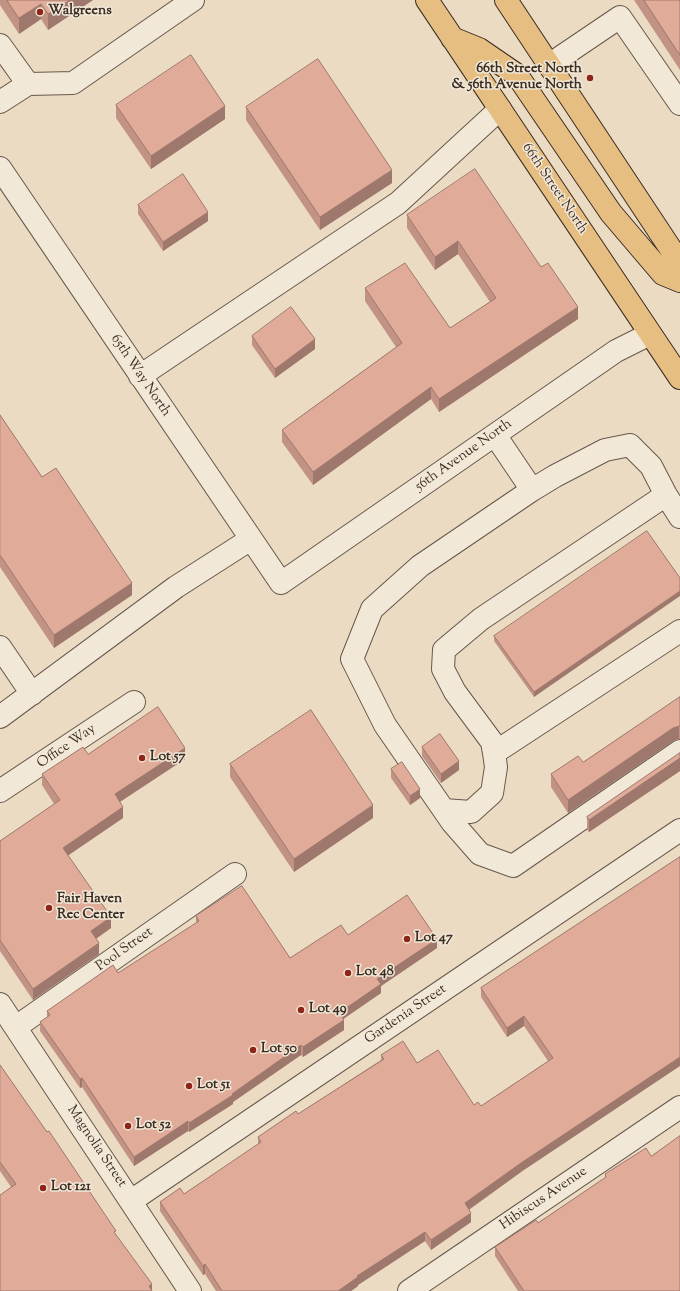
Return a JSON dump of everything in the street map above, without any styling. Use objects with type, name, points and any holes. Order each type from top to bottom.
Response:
[{"type":"main road","name":"66th Street North","points":[[427,0],[680,378]]},
{"type":"main road","points":[[506,0],[680,263]]},
{"type":"main road","points":[[452,38],[480,49],[517,76],[611,213],[663,274],[680,281]]},
{"type":"main road","points":[[650,334],[680,348]]},
{"type":"street","points":[[0,102],[28,84],[73,82],[193,0]]},
{"type":"street","points":[[549,65],[620,17],[680,104]]},
{"type":"street","points":[[0,45],[28,84]]},
{"type":"street","points":[[140,376],[398,203],[500,109]]},
{"type":"street","name":"65th Way North","points":[[0,168],[281,583]]},
{"type":"street","name":"56th Avenue North","points":[[281,583],[616,351],[650,334]]},
{"type":"street","points":[[495,435],[532,490]]},
{"type":"street","points":[[680,516],[666,495],[651,466],[630,445],[605,450],[555,476],[532,490],[420,566],[372,609],[352,658],[385,725],[452,822],[480,854],[513,866],[680,751]]},
{"type":"street","points":[[444,810],[472,812],[492,793],[496,767],[492,742],[455,692],[443,669],[444,650],[481,619],[666,495]]},
{"type":"street","points":[[0,717],[176,587],[251,539]]},
{"type":"street","points":[[494,753],[680,631]]},
{"type":"street","points":[[0,647],[32,694]]},
{"type":"street","name":"Office Way","points":[[0,791],[134,702]]},
{"type":"street","name":"Gardenia Street","points":[[132,1201],[680,830]]},
{"type":"street","name":"Pool Street","points":[[16,1027],[235,874]]},
{"type":"street","name":"Magnolia Street","points":[[0,1004],[132,1201],[190,1291]]},
{"type":"street","name":"Hibiscus Avenue","points":[[409,1291],[680,1107]]},
{"type":"building","points":[[7,0],[70,0],[48,14],[41,4],[19,18]]},
{"type":"building","points":[[644,0],[680,0],[680,55]]},
{"type":"building","points":[[191,55],[225,106],[151,156],[116,105]]},
{"type":"building","points":[[318,59],[392,170],[320,217],[246,107]]},
{"type":"building","points":[[475,169],[541,267],[548,263],[578,307],[439,399],[431,387],[313,472],[282,430],[402,343],[365,288],[405,263],[450,328],[496,298],[458,241],[435,257],[407,215]]},
{"type":"building","points":[[183,174],[208,212],[163,242],[138,205]]},
{"type":"building","points":[[291,307],[315,339],[275,369],[252,336]]},
{"type":"building","points":[[0,415],[42,477],[56,468],[132,583],[54,635],[0,555]]},
{"type":"building","points":[[647,531],[680,578],[680,591],[534,692],[494,636]]},
{"type":"building","points":[[680,697],[680,726],[673,728],[568,800],[551,774],[578,756],[583,762]]},
{"type":"building","points":[[158,707],[185,748],[115,794],[123,807],[63,848],[111,917],[91,931],[99,943],[33,989],[0,940],[0,841],[60,800],[42,774],[83,747],[88,754]]},
{"type":"building","points":[[311,710],[373,805],[294,859],[230,764]]},
{"type":"building","points":[[440,734],[459,761],[441,774],[422,747]]},
{"type":"building","points":[[680,753],[680,758],[589,820],[587,817]]},
{"type":"building","points":[[402,762],[420,789],[410,796],[391,769]]},
{"type":"building","points":[[680,857],[680,1057],[521,1163],[465,1203],[471,1213],[431,1240],[425,1232],[357,1276],[358,1277],[338,1291],[222,1291],[205,1264],[203,1266],[160,1202],[180,1188],[184,1194],[261,1142],[258,1137],[296,1111],[298,1114],[384,1059],[381,1055],[403,1041],[417,1063],[438,1050],[474,1105],[478,1102],[481,1106],[553,1058],[524,1016],[507,1028],[481,988]]},
{"type":"building","points":[[242,886],[290,958],[341,925],[348,935],[407,895],[437,939],[377,979],[381,984],[339,1013],[344,1020],[303,1047],[301,1045],[232,1094],[233,1095],[189,1123],[188,1121],[134,1157],[82,1078],[80,1079],[40,1022],[50,1015],[47,1011],[113,965],[118,973],[199,921],[196,916]]},
{"type":"building","points":[[0,1065],[47,1132],[49,1131],[116,1231],[114,1232],[152,1284],[149,1286],[152,1291],[0,1291],[0,1195],[16,1184],[0,1162]]},
{"type":"building","points":[[680,1136],[680,1291],[524,1291],[495,1247],[536,1220],[538,1223],[606,1177],[605,1174],[646,1148],[651,1156]]},
{"type":"place","name":"Walgreens","points":[[40,12]]},
{"type":"place","name":"66th Street North & 56th Avenue North","points":[[590,78]]},
{"type":"place","name":"Lot 57","points":[[142,758]]},
{"type":"place","name":"Fair Haven Rec Center","points":[[49,908]]},
{"type":"place","name":"Lot 47","points":[[407,939]]},
{"type":"place","name":"Lot 48","points":[[348,973]]},
{"type":"place","name":"Lot 49","points":[[301,1010]]},
{"type":"place","name":"Lot 50","points":[[253,1050]]},
{"type":"place","name":"Lot 51","points":[[189,1086]]},
{"type":"place","name":"Lot 52","points":[[128,1126]]},
{"type":"place","name":"Lot 121","points":[[43,1188]]}]
